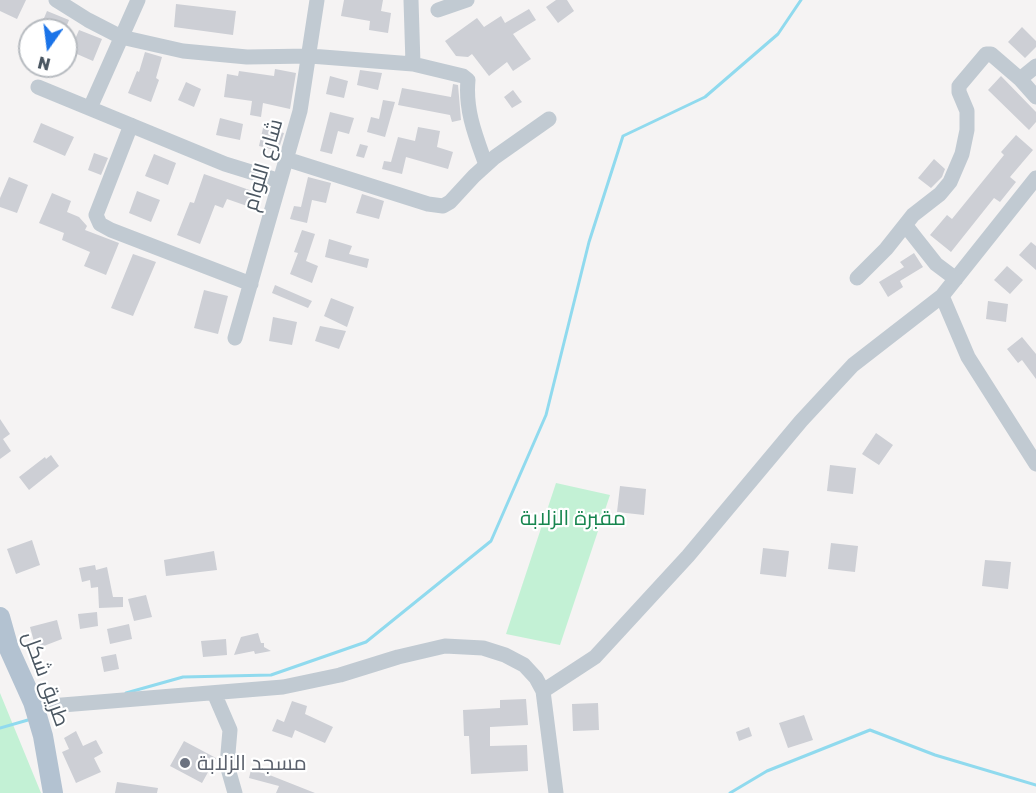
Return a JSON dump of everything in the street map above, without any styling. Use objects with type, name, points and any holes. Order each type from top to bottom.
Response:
[{"type":"main road","name":"طريق شكل","points":[[0,617],[4,649],[33,702],[43,736],[53,793]]},
{"type":"street","points":[[56,0],[122,37],[183,51],[247,57],[309,56],[414,64],[467,79],[467,104],[486,165]]},
{"type":"street","points":[[90,108],[138,0]]},
{"type":"street","name":"شارع اللوام","points":[[235,338],[300,111],[316,0]]},
{"type":"street","points":[[411,0],[414,64]]},
{"type":"street","points":[[438,10],[467,0]]},
{"type":"street","points":[[857,278],[914,215],[936,198],[950,182],[958,165],[967,130],[967,111],[958,89],[988,53],[1036,96]]},
{"type":"street","points":[[1020,80],[1036,66]]},
{"type":"street","points":[[38,87],[225,164],[280,181]]},
{"type":"street","points":[[286,159],[428,204],[443,206],[455,198],[486,165],[549,118]]},
{"type":"street","points":[[131,125],[96,215],[100,224],[251,284]]},
{"type":"street","points":[[543,691],[595,657],[688,556],[801,421],[853,364],[942,297],[1036,178]]},
{"type":"street","points":[[906,226],[936,264],[956,279]]},
{"type":"street","points":[[942,297],[968,357],[1036,464]]},
{"type":"street","points":[[33,702],[50,706],[283,687],[445,646],[483,648],[505,655],[524,665],[536,678],[543,691],[556,793]]},
{"type":"street","points":[[214,693],[230,730],[227,765],[235,793]]},
{"type":"green space","name":"مقبرة الزلابة","points":[[556,483],[610,495],[560,645],[506,634]]},
{"type":"green space","points":[[0,693],[41,793],[0,793]]},
{"type":"building","points":[[0,0],[26,0],[17,19],[0,11]]},
{"type":"building","points":[[344,0],[383,0],[381,11],[391,13],[388,33],[369,30],[370,21],[341,16]]},
{"type":"building","points":[[556,0],[567,0],[574,11],[558,23],[546,7]]},
{"type":"building","points":[[176,4],[236,11],[233,35],[174,27]]},
{"type":"building","points":[[529,9],[536,20],[513,34],[531,59],[513,71],[507,62],[489,76],[472,54],[468,57],[456,56],[445,41],[477,18],[484,27],[501,16],[505,23]]},
{"type":"building","points":[[47,11],[64,18],[44,18]]},
{"type":"building","points":[[1022,27],[1036,41],[1036,47],[1025,58],[1008,42]]},
{"type":"building","points":[[79,30],[102,39],[93,61],[78,54]]},
{"type":"building","points":[[145,52],[162,57],[156,78],[159,80],[151,102],[128,93],[137,71],[139,72]]},
{"type":"building","points":[[275,69],[296,73],[290,109],[263,103],[261,117],[250,115],[252,101],[224,97],[227,74],[238,76],[239,71],[274,76]]},
{"type":"building","points":[[360,70],[382,73],[378,90],[357,85]]},
{"type":"building","points":[[330,76],[348,81],[344,98],[326,94]]},
{"type":"building","points":[[1001,76],[1036,112],[1036,122],[1029,130],[988,90]]},
{"type":"building","points":[[186,82],[201,89],[194,107],[178,100]]},
{"type":"building","points":[[453,84],[458,85],[461,120],[452,122],[450,115],[398,105],[402,88],[451,97]]},
{"type":"building","points":[[513,90],[522,102],[512,108],[504,97]]},
{"type":"building","points":[[383,100],[395,102],[385,137],[367,132],[371,117],[379,119]]},
{"type":"building","points":[[330,112],[354,118],[349,134],[338,131],[332,154],[320,151]]},
{"type":"building","points":[[220,118],[243,124],[240,140],[216,135]]},
{"type":"building","points":[[41,123],[74,137],[65,156],[33,142]]},
{"type":"building","points":[[418,127],[440,131],[437,147],[453,152],[448,169],[406,157],[402,174],[382,169],[384,161],[391,162],[398,137],[415,141]]},
{"type":"building","points":[[263,128],[284,133],[278,151],[259,146]]},
{"type":"building","points":[[1016,135],[1033,150],[1010,177],[1016,182],[1000,202],[994,198],[951,252],[930,235],[947,215],[952,219],[1004,155],[1001,152]]},
{"type":"building","points":[[360,144],[368,146],[364,158],[356,156]]},
{"type":"building","points":[[94,153],[108,158],[101,175],[88,170]]},
{"type":"building","points":[[154,154],[176,163],[168,185],[145,176]]},
{"type":"building","points":[[934,159],[945,169],[942,177],[931,188],[918,178]]},
{"type":"building","points":[[204,174],[255,192],[250,207],[227,199],[223,208],[215,205],[200,244],[177,235],[190,202],[194,203]]},
{"type":"building","points":[[9,177],[28,185],[17,213],[0,207],[0,198]]},
{"type":"building","points":[[308,177],[331,183],[326,203],[312,200],[307,223],[290,219],[294,206],[301,207]]},
{"type":"building","points":[[137,191],[160,200],[151,222],[129,213]]},
{"type":"building","points":[[52,193],[71,201],[67,212],[79,217],[87,226],[85,230],[119,243],[106,275],[84,266],[90,252],[62,240],[64,233],[39,223]]},
{"type":"building","points":[[362,194],[384,201],[379,219],[356,213]]},
{"type":"building","points":[[302,230],[315,234],[306,261],[318,266],[312,283],[290,274],[298,253],[294,252]]},
{"type":"building","points":[[329,239],[352,246],[349,254],[369,259],[367,268],[325,257]]},
{"type":"building","points":[[1031,242],[1036,246],[1036,270],[1019,255]]},
{"type":"building","points":[[914,253],[923,267],[900,281],[903,287],[888,297],[879,282],[904,267],[900,262]]},
{"type":"building","points":[[133,254],[156,262],[133,316],[111,308]]},
{"type":"building","points":[[1007,266],[1023,280],[1010,294],[994,280]]},
{"type":"building","points":[[275,285],[312,301],[308,308],[272,293]]},
{"type":"building","points":[[204,290],[228,296],[218,334],[194,328]]},
{"type":"building","points":[[331,298],[354,307],[347,327],[324,316]]},
{"type":"building","points":[[988,301],[1008,304],[1006,322],[986,319]]},
{"type":"building","points":[[273,317],[297,322],[292,345],[269,341]]},
{"type":"building","points":[[320,326],[346,331],[339,349],[315,341]]},
{"type":"building","points":[[1022,337],[1036,354],[1036,379],[1022,360],[1018,363],[1007,349]]},
{"type":"building","points":[[0,419],[10,434],[3,439],[11,451],[0,459]]},
{"type":"building","points":[[876,433],[893,445],[879,465],[862,454]]},
{"type":"building","points":[[51,455],[59,466],[29,490],[19,477]]},
{"type":"building","points":[[830,465],[856,468],[853,494],[827,491]]},
{"type":"building","points":[[620,486],[646,489],[644,515],[617,512]]},
{"type":"building","points":[[32,540],[40,565],[16,574],[7,549]]},
{"type":"building","points":[[831,543],[858,546],[855,572],[828,569]]},
{"type":"building","points":[[763,548],[789,551],[786,577],[760,574]]},
{"type":"building","points":[[214,551],[217,570],[166,576],[164,560]]},
{"type":"building","points":[[985,560],[1011,562],[1008,589],[982,586]]},
{"type":"building","points":[[95,565],[96,570],[107,567],[113,597],[123,597],[123,607],[99,608],[98,587],[91,588],[90,580],[82,582],[79,568]]},
{"type":"building","points":[[146,595],[152,617],[134,621],[128,599]]},
{"type":"building","points":[[97,612],[98,626],[80,629],[78,614]]},
{"type":"building","points":[[57,620],[62,639],[36,649],[30,627]]},
{"type":"building","points":[[129,624],[132,639],[110,644],[107,629]]},
{"type":"building","points":[[258,633],[261,643],[264,643],[264,647],[271,651],[255,654],[254,651],[234,655],[241,637]]},
{"type":"building","points":[[226,639],[227,655],[203,657],[201,641]]},
{"type":"building","points":[[116,654],[119,669],[104,672],[101,657]]},
{"type":"building","points":[[526,699],[528,725],[490,727],[490,746],[527,745],[528,771],[471,774],[469,736],[464,736],[463,710],[500,708],[500,700]]},
{"type":"building","points":[[292,701],[307,706],[305,714],[333,727],[325,743],[295,730],[292,738],[272,731],[277,719],[284,722]]},
{"type":"building","points":[[598,703],[599,730],[573,731],[572,704]]},
{"type":"building","points":[[804,715],[813,740],[788,748],[779,723]]},
{"type":"building","points":[[749,727],[752,736],[739,741],[736,732]]},
{"type":"building","points":[[76,731],[83,746],[96,740],[103,753],[94,758],[101,772],[76,783],[62,752],[69,749],[64,738]]},
{"type":"building","points":[[184,741],[216,758],[202,783],[170,766]]},
{"type":"building","points":[[251,770],[315,793],[276,793],[279,786],[249,778]]},
{"type":"building","points":[[117,782],[158,788],[157,793],[115,793]]},
{"type":"waterway","points":[[126,693],[183,677],[271,675],[366,642],[491,541],[546,415],[589,242],[623,136],[705,97],[778,34],[801,0]]},
{"type":"waterway","points":[[0,728],[28,720]]},
{"type":"waterway","points":[[730,793],[767,771],[870,730],[935,755],[1036,785]]},
{"type":"place","name":"مسجد الزلابة","points":[[185,763]]}]
